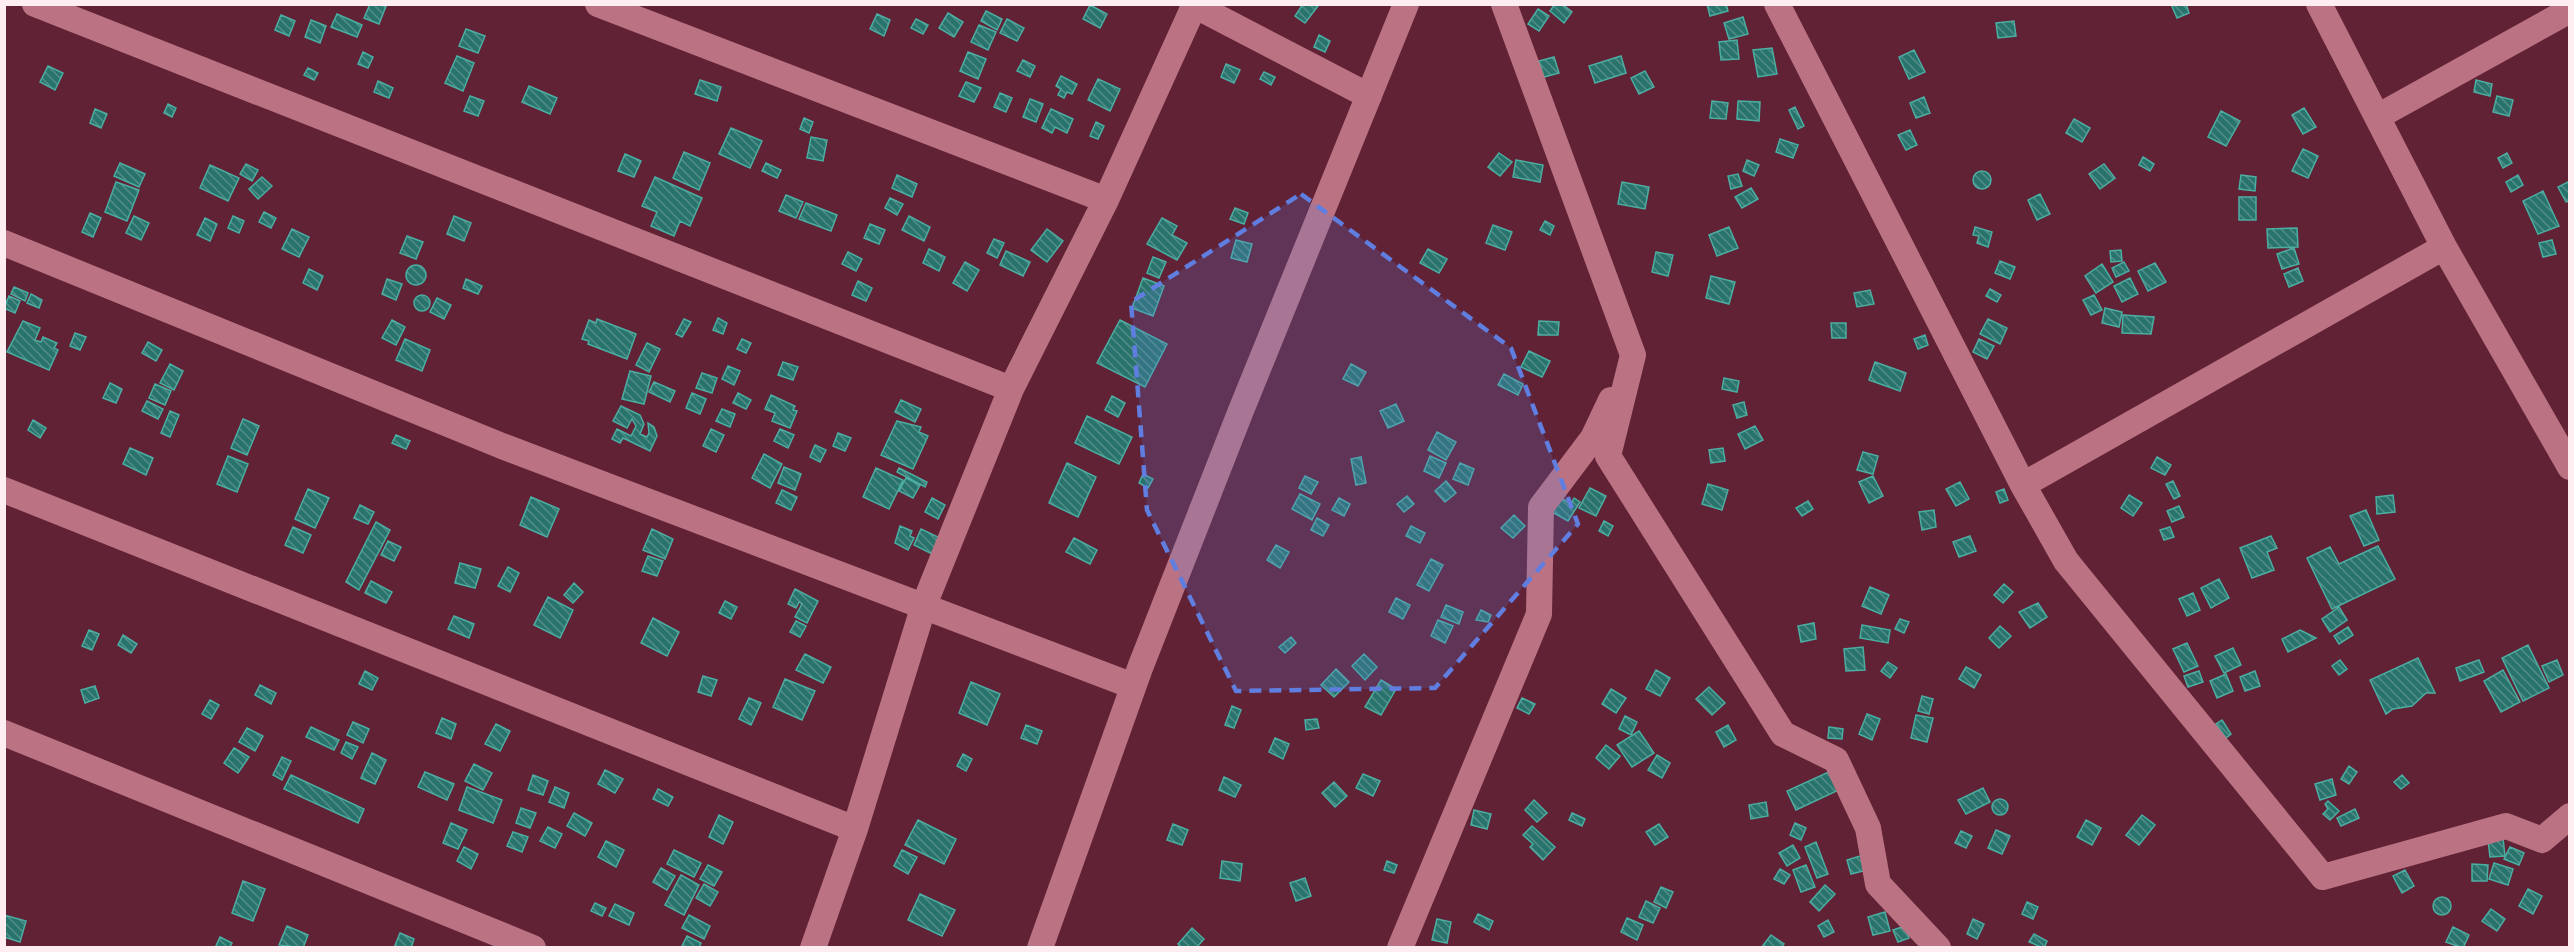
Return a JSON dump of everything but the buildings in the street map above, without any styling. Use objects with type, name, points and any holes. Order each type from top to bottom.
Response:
[{"type":"street","points":[[35,4],[1011,389]]},
{"type":"street","points":[[598,4],[1106,200]]},
{"type":"street","points":[[1040,948],[1133,686],[1240,412],[1406,4]]},
{"type":"street","points":[[1504,4],[1633,355],[1608,456],[1783,734],[1836,760],[1868,828],[1878,884],[1938,948]]},
{"type":"street","points":[[1776,4],[2023,485],[2066,561],[2323,877],[2506,826],[2542,840],[2570,816]]},
{"type":"street","points":[[2319,4],[2444,247],[2570,467]]},
{"type":"street","points":[[813,948],[855,829],[924,605],[1011,389],[1106,200],[1194,5],[1369,96]]},
{"type":"street","points":[[2377,117],[2570,10]]},
{"type":"street","points":[[4,243],[502,446],[1133,686]]},
{"type":"street","points":[[2023,485],[2444,247]]},
{"type":"street","points":[[1400,948],[1539,614],[1541,507],[1593,438],[1633,355]]},
{"type":"street","points":[[4,490],[855,829]]},
{"type":"street","points":[[4,733],[532,948]]},
{"type":"highlighted area","points":[[1301,194],[1511,348],[1578,524],[1435,688],[1236,691],[1147,510],[1131,302]]}]
